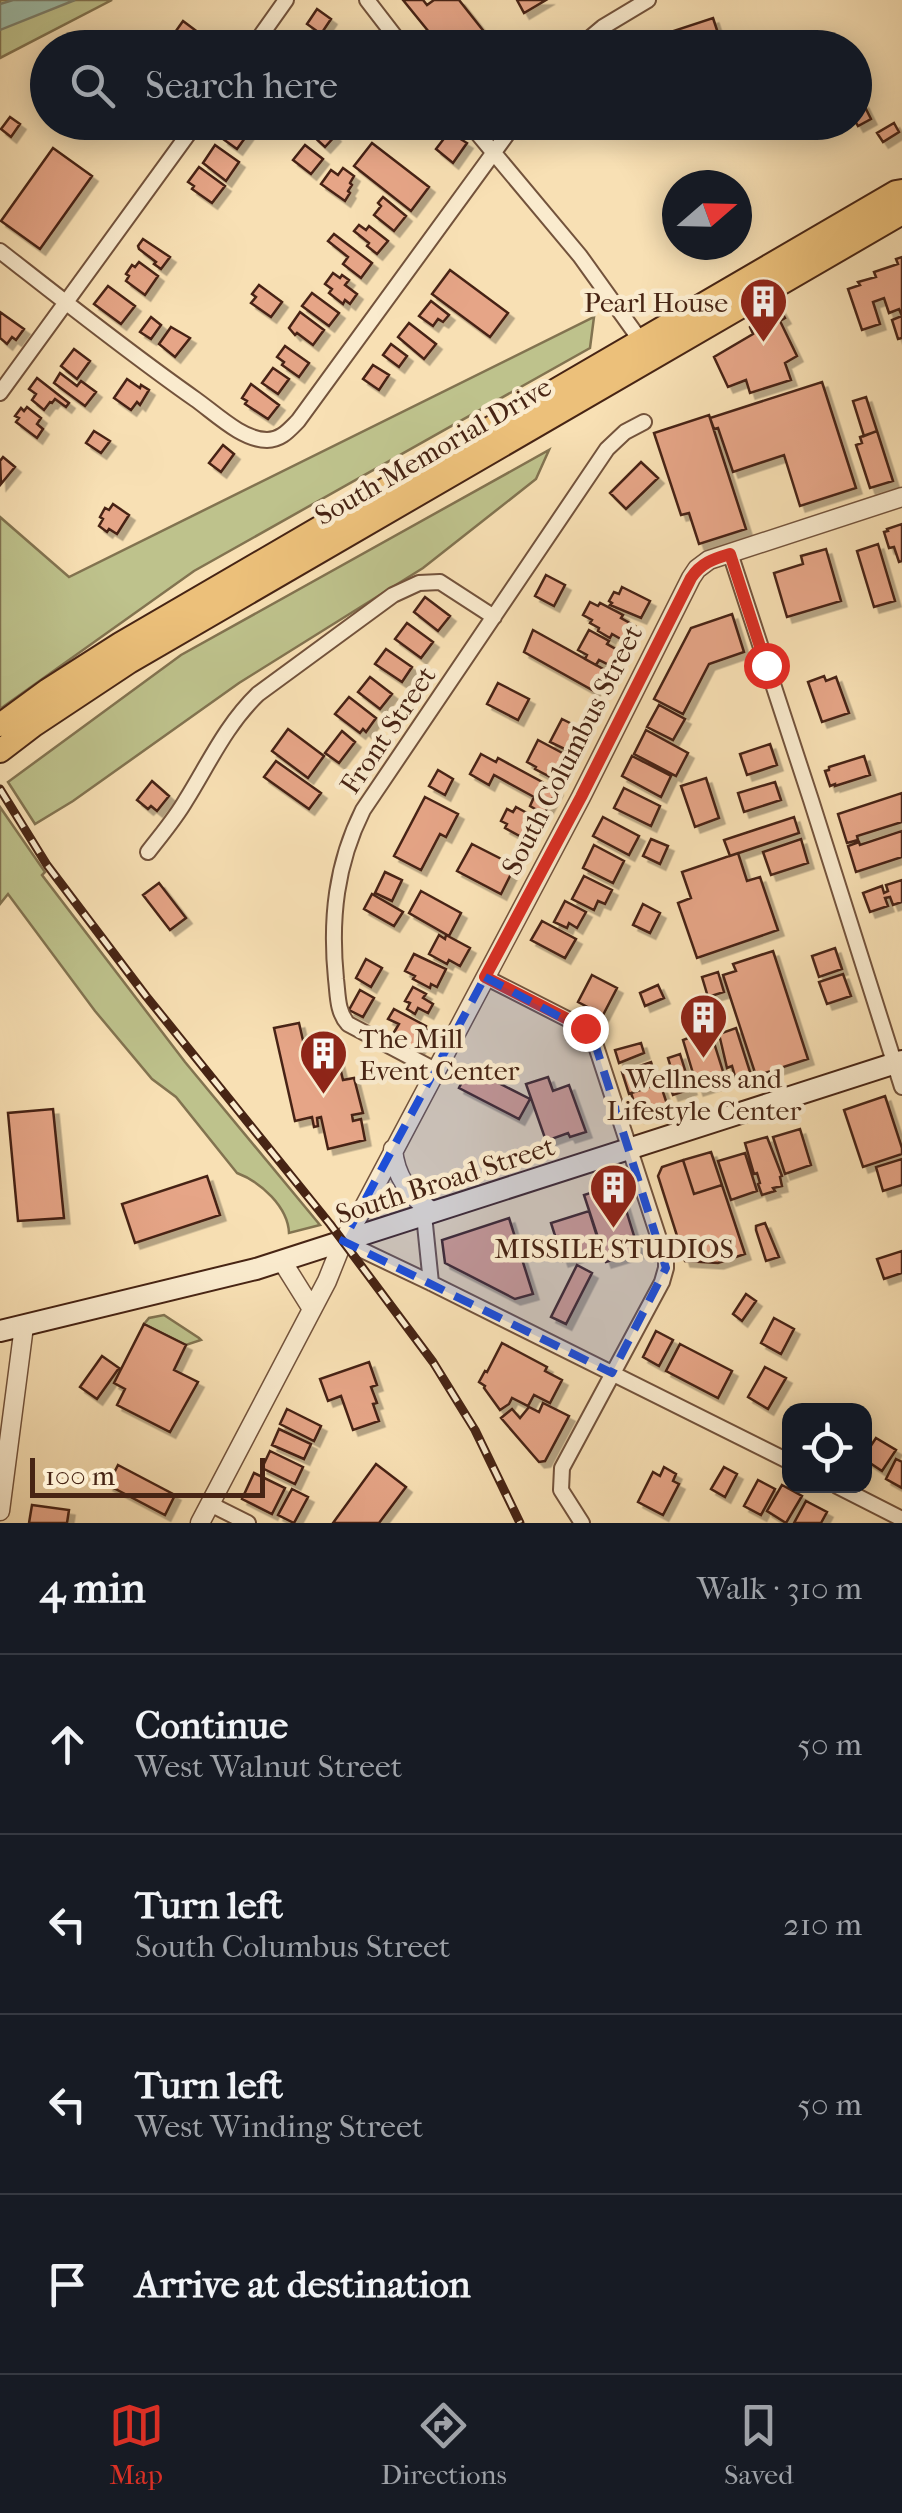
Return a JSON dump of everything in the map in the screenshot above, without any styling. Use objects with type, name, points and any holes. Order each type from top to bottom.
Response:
[{"type":"highway","name":"South Memorial Drive","points":[[0,751],[120,644],[902,191]]},
{"type":"highway","name":"South Memorial Drive","points":[[0,725],[129,662],[902,212]]},
{"type":"main road","name":"South Broad Street","points":[[0,1331],[282,1261],[898,1062]]},
{"type":"street","points":[[265,30],[286,0]]},
{"type":"street","points":[[367,0],[390,30]]},
{"type":"street","points":[[600,30],[648,0]]},
{"type":"street","points":[[0,392],[184,140]]},
{"type":"street","points":[[484,140],[580,256],[641,341]]},
{"type":"street","points":[[0,251],[144,363],[240,431],[264,440],[282,437],[298,421],[503,140]]},
{"type":"street","name":"Front Street","points":[[435,1070],[342,1018],[332,922],[338,875],[349,837],[362,810],[607,449],[624,432],[644,422]]},
{"type":"street","name":"South Columbus Street","points":[[200,1523],[327,1281],[343,1242],[581,797],[697,569],[709,560],[902,498]]},
{"type":"street","points":[[730,554],[898,1062],[902,1086]]},
{"type":"street","points":[[148,852],[244,708],[392,595],[419,583],[440,582],[494,618]]},
{"type":"street","points":[[485,977],[592,1034],[660,1239],[666,1268],[562,1468],[561,1490],[582,1523]]},
{"type":"street","points":[[393,1148],[398,1174],[428,1214],[431,1282]]},
{"type":"street","points":[[343,1242],[782,1458]]},
{"type":"street","points":[[282,1261],[312,1309]]},
{"type":"street","points":[[0,1511],[24,1326]]},
{"type":"street","points":[[850,1493],[902,1519]]},
{"type":"street","points":[[210,1504],[248,1523]]},
{"type":"highlighted area","points":[[485,977],[592,1034],[666,1268],[612,1373],[343,1241]]},
{"type":"green space","points":[[0,0],[112,0],[54,30],[30,30],[30,42],[0,58]]},
{"type":"green space","points":[[594,317],[590,348],[194,571],[0,709],[0,517],[69,577]]},
{"type":"green space","points":[[549,450],[536,479],[423,568],[239,683],[35,824],[8,782],[181,655]]},
{"type":"green space","points":[[0,807],[45,872],[42,875],[185,1062],[320,1225],[289,1233],[284,1214],[272,1197],[237,1173],[176,1097],[152,1079],[95,1011],[8,894],[0,904]]},
{"type":"green space","points":[[164,1315],[201,1340],[186,1345],[144,1324],[149,1318]]},
{"type":"shaded area","points":[[13,0],[75,0],[0,30],[0,4]]},
{"type":"building","points":[[403,0],[423,0],[427,5],[434,0],[459,0],[483,30],[427,30]]},
{"type":"building","points":[[517,0],[546,0],[524,13]]},
{"type":"building","points":[[317,9],[331,19],[324,30],[307,24]]},
{"type":"building","points":[[713,18],[717,30],[676,30]]},
{"type":"building","points":[[183,21],[195,30],[177,30]]},
{"type":"building","points":[[10,117],[20,124],[11,137],[1,129]]},
{"type":"building","points":[[894,123],[899,132],[883,142],[877,133]]},
{"type":"building","points":[[224,140],[244,140],[237,149]]},
{"type":"building","points":[[443,140],[467,143],[453,163],[436,149]]},
{"type":"building","points":[[372,143],[429,187],[411,211],[354,166]]},
{"type":"building","points":[[215,145],[239,162],[226,181],[203,163]]},
{"type":"building","points":[[305,145],[323,159],[311,174],[293,160]]},
{"type":"building","points":[[53,148],[92,176],[40,249],[1,221]]},
{"type":"building","points":[[199,167],[225,186],[212,203],[188,182]]},
{"type":"building","points":[[343,168],[354,176],[345,201],[321,184],[331,170],[338,175]]},
{"type":"building","points":[[383,197],[406,216],[394,231],[374,215]]},
{"type":"building","points":[[359,225],[366,230],[369,226],[388,241],[377,254],[354,231]]},
{"type":"building","points":[[334,234],[372,263],[361,278],[343,264],[348,257],[328,241]]},
{"type":"building","points":[[143,239],[170,257],[161,269],[139,249]]},
{"type":"building","points":[[902,257],[902,316],[899,309],[889,313],[884,298],[873,302],[880,324],[862,330],[848,289],[876,277],[874,272],[898,264],[896,259]]},
{"type":"building","points":[[139,262],[158,276],[145,295],[126,281],[132,265],[135,267]]},
{"type":"building","points":[[450,270],[508,313],[490,337],[432,294]]},
{"type":"building","points":[[333,273],[349,280],[345,285],[357,294],[350,304],[345,300],[343,304],[329,293],[332,289],[325,284]]},
{"type":"building","points":[[259,285],[282,302],[271,317],[251,303]]},
{"type":"building","points":[[108,286],[135,306],[121,324],[94,304]]},
{"type":"building","points":[[312,293],[339,313],[329,326],[302,306]]},
{"type":"building","points":[[431,301],[449,315],[433,326],[419,316]]},
{"type":"building","name":"Pearl House","points":[[777,304],[785,318],[780,321],[797,356],[785,363],[791,380],[750,393],[746,380],[728,387],[714,357],[753,334],[750,327]]},
{"type":"building","points":[[0,312],[24,329],[7,344],[0,338]]},
{"type":"building","points":[[300,312],[324,330],[313,345],[289,328]]},
{"type":"building","points":[[902,316],[902,338],[898,339],[892,320]]},
{"type":"building","points":[[151,317],[161,325],[151,339],[140,332]]},
{"type":"building","points":[[409,323],[436,344],[424,359],[398,337]]},
{"type":"building","points":[[171,327],[190,338],[175,357],[159,344]]},
{"type":"building","points":[[391,344],[407,356],[399,367],[383,355]]},
{"type":"building","points":[[285,346],[309,363],[299,377],[277,357]]},
{"type":"building","points":[[74,349],[90,361],[77,379],[61,366]]},
{"type":"building","points":[[373,365],[389,375],[379,390],[363,379]]},
{"type":"building","points":[[273,368],[289,379],[278,394],[262,383]]},
{"type":"building","points":[[60,373],[77,386],[81,381],[96,392],[85,406],[54,383]]},
{"type":"building","points":[[37,378],[69,403],[66,407],[55,399],[44,410],[32,400],[36,394],[29,389]]},
{"type":"building","points":[[127,379],[149,390],[140,405],[137,402],[131,410],[114,398]]},
{"type":"building","points":[[822,382],[856,488],[800,506],[784,455],[733,472],[718,428],[714,429],[710,418]]},
{"type":"building","points":[[251,384],[279,405],[268,419],[242,398]]},
{"type":"building","points":[[866,397],[877,431],[864,436],[853,401]]},
{"type":"building","points":[[27,407],[41,418],[37,424],[43,429],[37,438],[16,422],[19,418],[15,416]]},
{"type":"building","points":[[709,415],[746,529],[699,544],[689,513],[681,515],[654,433]]},
{"type":"building","points":[[94,431],[110,441],[101,453],[86,443]]},
{"type":"building","points":[[877,431],[893,481],[870,488],[856,445],[862,443],[860,437]]},
{"type":"building","points":[[223,445],[234,454],[221,472],[209,463]]},
{"type":"building","points":[[3,457],[15,467],[1,484],[0,461]]},
{"type":"building","points":[[641,462],[658,478],[626,509],[610,493]]},
{"type":"building","points":[[113,504],[129,515],[117,534],[99,526],[105,508],[109,510]]},
{"type":"building","points":[[902,524],[902,561],[899,562],[884,532]]},
{"type":"building","points":[[878,544],[895,601],[874,607],[857,551]]},
{"type":"building","points":[[826,549],[841,601],[787,617],[774,573],[803,564],[801,556]]},
{"type":"building","points":[[546,575],[565,585],[554,606],[535,596]]},
{"type":"building","points":[[622,587],[650,601],[641,618],[610,605],[614,592],[619,594]]},
{"type":"building","points":[[425,597],[450,616],[438,631],[414,612]]},
{"type":"building","points":[[590,602],[623,615],[621,618],[635,626],[626,642],[612,634],[610,638],[590,623],[592,620],[583,615]]},
{"type":"building","points":[[732,614],[744,652],[709,664],[683,714],[654,699],[691,628]]},
{"type":"building","points":[[407,623],[433,642],[421,658],[395,639]]},
{"type":"building","points":[[533,630],[605,670],[594,691],[524,652]]},
{"type":"building","points":[[589,630],[621,652],[613,667],[599,660],[596,665],[578,650]]},
{"type":"building","points":[[386,649],[412,667],[402,682],[375,664]]},
{"type":"building","points":[[824,676],[826,681],[836,677],[849,713],[822,722],[808,682]]},
{"type":"building","points":[[370,677],[392,694],[380,709],[358,692]]},
{"type":"building","points":[[498,683],[529,699],[518,720],[487,704]]},
{"type":"building","points":[[349,697],[376,718],[366,732],[363,729],[360,733],[335,714]]},
{"type":"building","points":[[659,705],[685,719],[673,740],[647,727]]},
{"type":"building","points":[[562,719],[586,731],[575,754],[550,742]]},
{"type":"building","points":[[288,729],[324,756],[308,778],[272,751]]},
{"type":"building","points":[[646,730],[688,753],[676,776],[634,754]]},
{"type":"building","points":[[342,731],[355,742],[339,763],[325,753]]},
{"type":"building","points":[[538,740],[568,756],[556,780],[527,762]]},
{"type":"building","points":[[770,744],[777,765],[747,775],[740,754]]},
{"type":"building","points":[[481,754],[496,762],[498,758],[557,790],[544,814],[530,806],[534,797],[494,775],[489,785],[470,774]]},
{"type":"building","points":[[632,756],[671,776],[661,797],[622,776]]},
{"type":"building","points":[[864,756],[870,775],[830,786],[825,771],[829,767]]},
{"type":"building","points":[[276,761],[321,793],[309,809],[264,777]]},
{"type":"building","points":[[438,770],[453,779],[445,795],[429,786]]},
{"type":"building","points":[[706,778],[719,818],[695,827],[681,786]]},
{"type":"building","points":[[152,781],[169,796],[157,811],[137,800]]},
{"type":"building","points":[[775,782],[781,800],[744,812],[738,793]]},
{"type":"building","points":[[624,788],[660,806],[651,826],[614,808]]},
{"type":"building","points":[[902,793],[902,822],[847,843],[838,814]]},
{"type":"building","points":[[902,793],[902,822],[847,843],[838,814]]},
{"type":"building","points":[[425,797],[458,814],[446,837],[440,834],[421,870],[394,856]]},
{"type":"building","points":[[516,807],[538,819],[527,840],[505,828],[507,824],[501,821],[507,809],[513,812]]},
{"type":"building","points":[[603,817],[639,836],[629,855],[593,836]]},
{"type":"building","points":[[794,817],[799,833],[730,856],[724,840]]},
{"type":"building","points":[[902,831],[902,857],[856,872],[848,846]]},
{"type":"building","points":[[902,831],[902,857],[856,872],[848,846]]},
{"type":"building","points":[[651,839],[668,846],[660,864],[643,856]]},
{"type":"building","points":[[801,839],[808,863],[771,875],[763,852]]},
{"type":"building","points":[[472,844],[515,866],[501,894],[457,871]]},
{"type":"building","points":[[594,845],[624,861],[613,883],[583,868]]},
{"type":"building","points":[[738,853],[747,881],[760,877],[778,930],[697,958],[678,903],[691,898],[682,872]]},
{"type":"building","points":[[385,872],[402,880],[392,901],[375,893]]},
{"type":"building","points":[[584,876],[612,890],[605,904],[598,901],[594,910],[572,899]]},
{"type":"building","points":[[902,880],[902,902],[893,905],[890,897],[885,898],[888,906],[870,912],[863,893],[882,886],[884,893],[888,891],[886,885]]},
{"type":"building","points":[[159,883],[186,918],[170,930],[143,895]]},
{"type":"building","points":[[421,891],[461,913],[449,936],[409,913]]},
{"type":"building","points":[[372,894],[403,912],[394,926],[364,909]]},
{"type":"building","points":[[565,901],[586,912],[577,928],[554,922]]},
{"type":"building","points":[[643,904],[660,913],[650,933],[633,925]]},
{"type":"building","points":[[542,921],[576,939],[565,958],[531,940]]},
{"type":"building","points":[[439,935],[470,948],[460,966],[429,954]]},
{"type":"building","points":[[835,948],[842,969],[819,977],[812,956]]},
{"type":"building","points":[[773,951],[808,1059],[756,1076],[723,975],[736,971],[733,964]]},
{"type":"building","points":[[414,954],[446,969],[437,987],[431,984],[430,988],[405,971]]},
{"type":"building","points":[[366,959],[382,968],[371,987],[356,978]]},
{"type":"building","points":[[718,972],[724,992],[708,997],[702,977]]},
{"type":"building","points":[[843,974],[851,996],[827,1004],[819,982]]},
{"type":"building","points":[[592,975],[617,988],[603,1015],[578,1002]]},
{"type":"building","points":[[658,985],[664,998],[645,1006],[640,993]]},
{"type":"building","points":[[413,987],[426,994],[423,998],[433,1004],[428,1013],[418,1008],[415,1014],[407,1009],[410,1003],[405,1001]]},
{"type":"building","points":[[360,990],[374,998],[363,1017],[349,1010]]},
{"type":"building","points":[[394,1009],[426,1026],[429,1031],[419,1048],[414,1049],[393,1034],[399,1024],[388,1019]]},
{"type":"building","name":"The Mill Event Center","points":[[299,1023],[305,1049],[305,1042],[321,1038],[322,1045],[334,1042],[343,1080],[354,1078],[363,1113],[352,1115],[353,1121],[361,1119],[365,1140],[328,1149],[321,1117],[314,1127],[312,1117],[295,1121],[274,1028]]},
{"type":"building","points":[[736,1028],[751,1075],[736,1080],[732,1066],[727,1068],[719,1034]]},
{"type":"building","name":"Wellness and Lifestyle Center","points":[[710,1030],[726,1081],[698,1090],[683,1040]]},
{"type":"building","points":[[641,1043],[644,1053],[619,1063],[615,1050]]},
{"type":"building","points":[[680,1054],[691,1089],[673,1095],[665,1073],[672,1071],[668,1058]]},
{"type":"building","points":[[651,1062],[658,1084],[629,1094],[622,1072]]},
{"type":"building","points":[[469,1068],[530,1099],[519,1119],[459,1088]]},
{"type":"building","points":[[548,1077],[553,1091],[569,1085],[586,1132],[546,1141],[526,1084]]},
{"type":"building","points":[[660,1083],[668,1107],[639,1117],[631,1093]]},
{"type":"building","points":[[885,1096],[902,1154],[863,1167],[844,1110]]},
{"type":"building","points":[[53,1109],[64,1218],[18,1221],[8,1113]]},
{"type":"building","points":[[800,1129],[811,1165],[785,1174],[773,1137]]},
{"type":"building","points":[[767,1137],[782,1186],[762,1195],[745,1143]]},
{"type":"building","points":[[711,1152],[722,1185],[694,1194],[683,1160]]},
{"type":"building","points":[[745,1153],[757,1191],[731,1200],[718,1161]]},
{"type":"building","points":[[902,1159],[902,1185],[883,1191],[876,1167]]},
{"type":"building","points":[[683,1160],[694,1194],[722,1185],[745,1254],[718,1263],[685,1261],[658,1176],[662,1167]]},
{"type":"building","points":[[207,1176],[220,1215],[135,1243],[122,1204]]},
{"type":"building","name":"MISSILE STUDIOS","points":[[618,1184],[639,1252],[606,1262],[584,1195]]},
{"type":"building","points":[[589,1211],[601,1249],[563,1261],[551,1223]]},
{"type":"building","points":[[509,1218],[533,1294],[515,1299],[445,1263],[442,1240]]},
{"type":"building","points":[[765,1223],[779,1257],[766,1261],[756,1230],[756,1226]]},
{"type":"building","points":[[902,1251],[902,1273],[884,1279],[877,1259]]},
{"type":"building","points":[[577,1265],[592,1273],[566,1324],[551,1317]]},
{"type":"building","points":[[746,1294],[756,1301],[742,1321],[733,1314]]},
{"type":"building","points":[[774,1318],[794,1329],[781,1354],[761,1343]]},
{"type":"building","points":[[144,1324],[186,1345],[174,1370],[198,1382],[170,1432],[117,1405],[125,1389],[114,1383]]},
{"type":"building","points":[[656,1331],[673,1340],[659,1366],[643,1357]]},
{"type":"building","points":[[502,1343],[547,1367],[545,1371],[562,1380],[550,1403],[534,1395],[528,1406],[512,1398],[500,1410],[479,1382]]},
{"type":"building","points":[[680,1344],[732,1371],[718,1398],[666,1371]]},
{"type":"building","points":[[102,1356],[119,1368],[97,1399],[80,1387]]},
{"type":"building","points":[[369,1362],[377,1385],[371,1387],[379,1421],[353,1430],[341,1396],[328,1401],[320,1379]]},
{"type":"building","points":[[765,1367],[786,1378],[768,1409],[748,1397]]},
{"type":"building","points":[[543,1403],[569,1416],[545,1461],[539,1462],[501,1418],[512,1409],[520,1418],[529,1407],[539,1412]]},
{"type":"building","points":[[287,1409],[321,1426],[314,1441],[280,1424]]},
{"type":"building","points":[[279,1429],[311,1444],[304,1459],[272,1445]]},
{"type":"building","points":[[876,1438],[896,1450],[882,1471],[872,1464],[872,1444]]},
{"type":"building","points":[[270,1451],[303,1467],[295,1484],[262,1468]]},
{"type":"building","points":[[896,1459],[902,1462],[902,1488],[886,1479]]},
{"type":"building","points":[[376,1464],[406,1487],[379,1523],[333,1523]]},
{"type":"building","points":[[118,1465],[175,1495],[165,1515],[108,1485]]},
{"type":"building","points":[[664,1467],[676,1474],[673,1481],[679,1484],[663,1515],[638,1502],[653,1472],[660,1476]]},
{"type":"building","points":[[724,1467],[737,1474],[725,1497],[711,1489]]},
{"type":"building","points":[[254,1473],[285,1488],[272,1514],[242,1499]]},
{"type":"building","points":[[758,1480],[775,1489],[761,1515],[744,1506]]},
{"type":"building","points":[[782,1485],[782,1493],[802,1496],[786,1523],[767,1511]]},
{"type":"building","points":[[292,1489],[308,1497],[294,1523],[278,1515]]},
{"type":"building","points":[[806,1501],[827,1512],[821,1523],[794,1523]]},
{"type":"building","points":[[32,1505],[69,1510],[67,1523],[29,1523]]},
{"type":"railway","points":[[0,789],[47,865],[146,996],[330,1224],[433,1362],[475,1430],[520,1523]]},
{"type":"place","name":"Pearl House","points":[[763,344]]},
{"type":"place","name":"Wellness and Lifestyle Center","points":[[704,1060]]},
{"type":"place","name":"The Mill Event Center","points":[[324,1096]]},
{"type":"place","name":"MISSILE STUDIOS","points":[[614,1230]]},
{"type":"route","points":[[585,1028],[485,977],[691,578],[709,560],[730,554],[766,665]]}]
